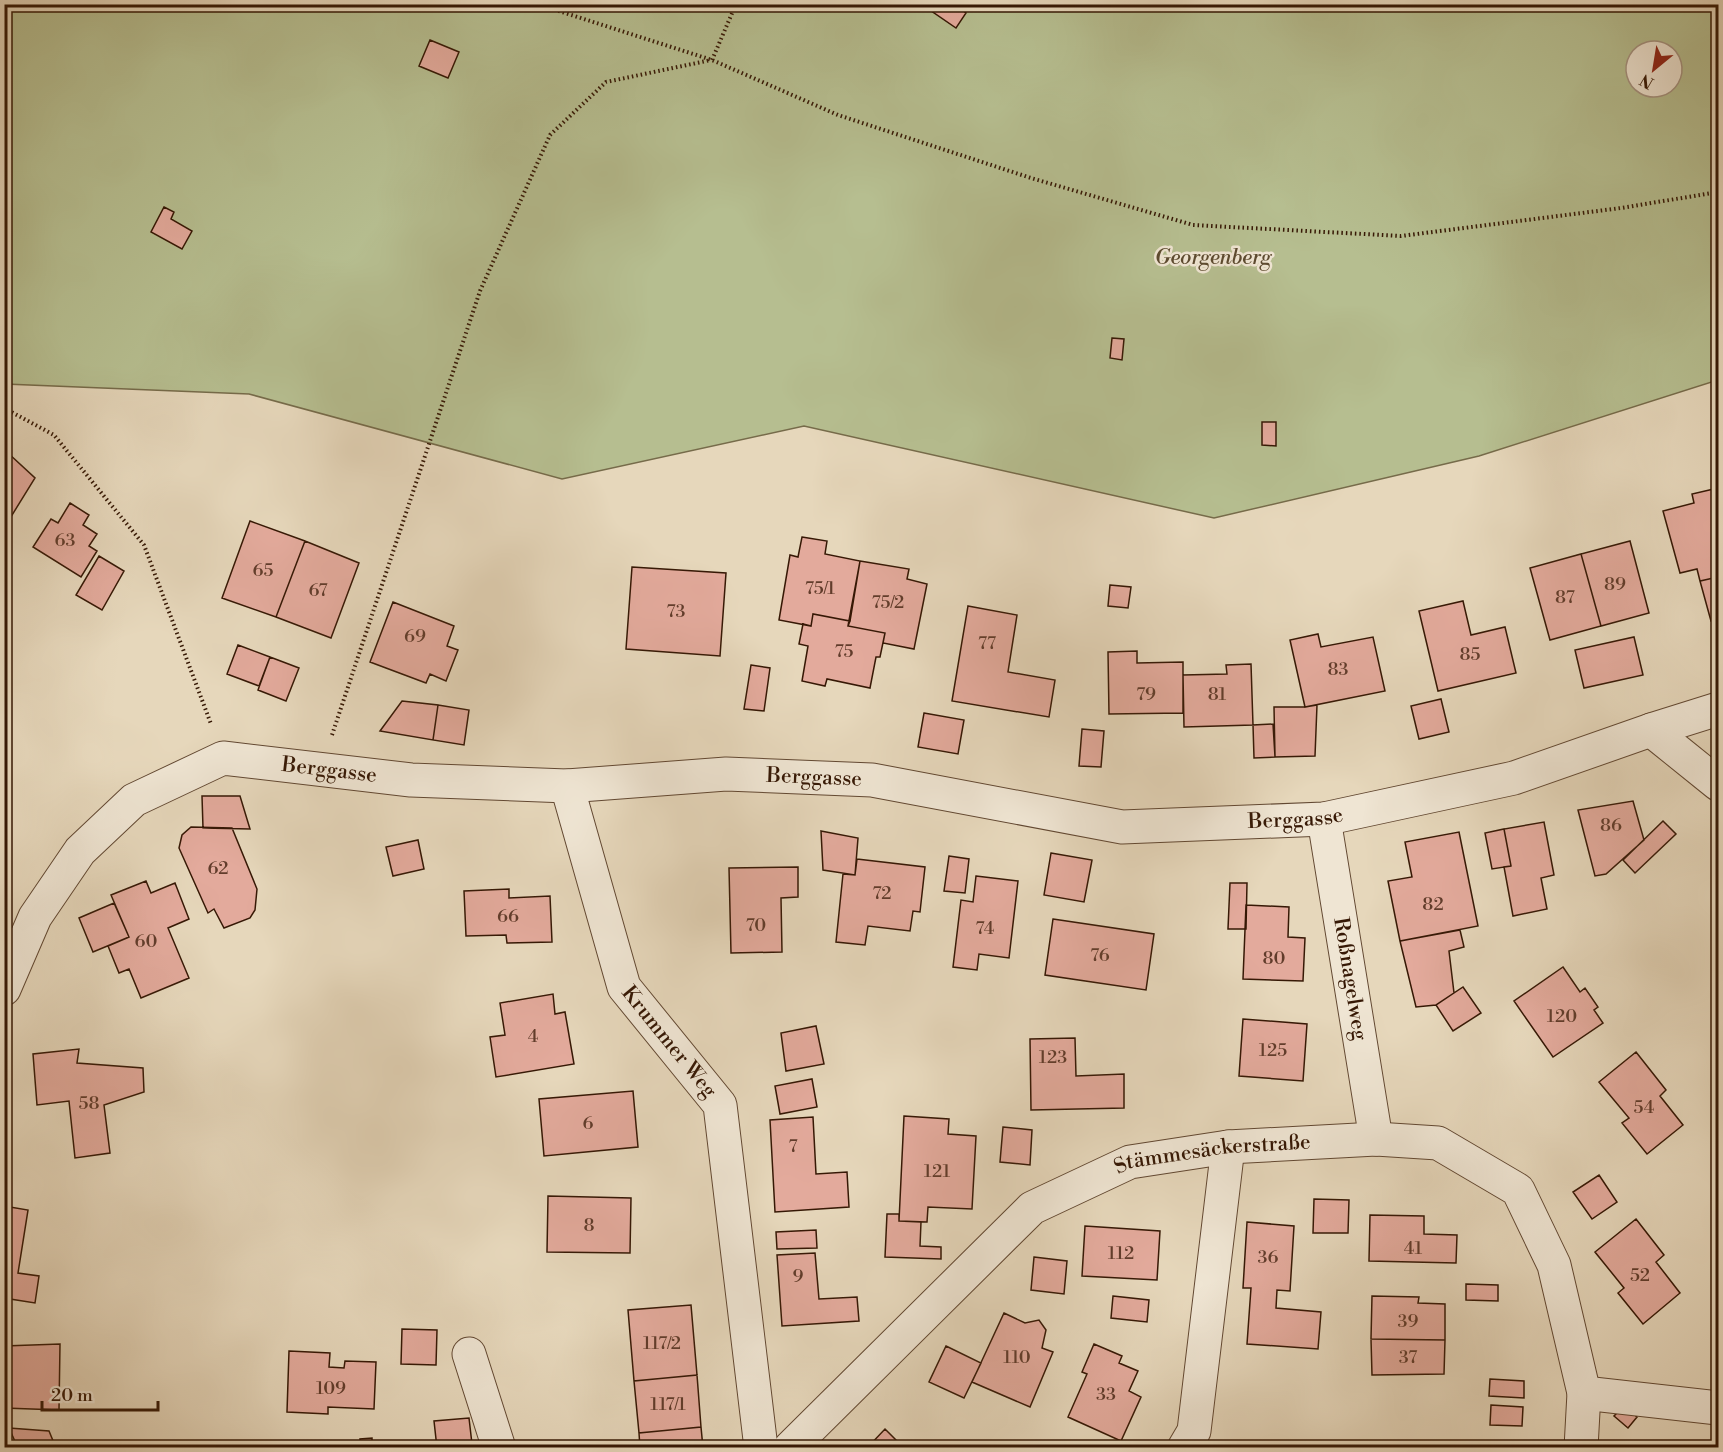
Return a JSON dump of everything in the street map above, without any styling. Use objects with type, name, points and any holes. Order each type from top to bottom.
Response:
[{"type":"street","name":"Berggasse","points":[[223,758],[411,780],[567,786],[726,774],[872,780],[1122,827],[1324,819],[1514,778],[1651,730],[1719,710]]},
{"type":"street","points":[[1651,730],[1719,784]]},
{"type":"street","points":[[4,989],[35,917],[80,851],[134,800],[223,758]]},
{"type":"street","name":"Krummer Weg","points":[[567,786],[624,987],[720,1105],[762,1448]]},
{"type":"street","name":"Roßnagelweg","points":[[1324,819],[1376,1139]]},
{"type":"street","name":"Stämmesäckerstraße","points":[[790,1448],[1032,1208],[1130,1162],[1228,1147],[1376,1139],[1437,1143],[1518,1190],[1554,1265],[1584,1393]]},
{"type":"street","points":[[1184,1448],[1194,1431],[1228,1147]]},
{"type":"street","points":[[469,1354],[499,1448]]},
{"type":"street","points":[[1581,1448],[1584,1393],[1719,1408]]},
{"type":"path","points":[[537,4],[712,60],[838,115],[1031,178],[1194,225],[1401,236],[1621,208],[1719,192]]},
{"type":"path","points":[[712,60],[736,4]]},
{"type":"path","points":[[321,769],[480,291],[550,135],[606,82],[712,60]]},
{"type":"path","points":[[4,408],[54,435],[144,545],[223,758]]},
{"type":"green space","name":"Georgenberg","points":[[5,5],[1718,5],[1718,380],[1479,456],[1214,518],[804,426],[562,479],[249,394],[5,384]]},
{"type":"building","points":[[930,4],[954,4],[966,13],[956,28],[927,8]]},
{"type":"building","points":[[430,40],[459,52],[448,78],[419,66]]},
{"type":"building","points":[[164,207],[174,212],[171,219],[192,231],[182,249],[151,232]]},
{"type":"building","points":[[1112,338],[1124,339],[1122,360],[1110,358]]},
{"type":"building","points":[[1262,422],[1276,422],[1276,446],[1262,445]]},
{"type":"building","points":[[8,453],[35,478],[4,528],[4,458]]},
{"type":"building","points":[[1718,488],[1718,577],[1700,581],[1697,569],[1680,573],[1663,511],[1694,503],[1692,494]]},
{"type":"building","points":[[70,503],[89,515],[83,525],[97,534],[89,546],[97,551],[81,577],[33,547],[51,519],[58,523]]},
{"type":"building","points":[[250,521],[305,541],[276,617],[222,598]]},
{"type":"building","points":[[802,537],[827,541],[825,554],[860,561],[850,621],[813,614],[811,626],[779,620],[790,555],[798,557]]},
{"type":"building","points":[[305,541],[359,563],[331,638],[276,617]]},
{"type":"building","points":[[1630,541],[1649,613],[1601,626],[1581,554]]},
{"type":"building","points":[[1581,554],[1601,626],[1550,640],[1530,568]]},
{"type":"building","points":[[99,556],[124,571],[102,610],[76,595]]},
{"type":"building","points":[[860,561],[909,569],[907,579],[927,584],[914,649],[883,643],[885,633],[848,626]]},
{"type":"building","points":[[632,567],[726,573],[720,656],[626,649]]},
{"type":"building","points":[[1718,577],[1718,619],[1711,621],[1700,581]]},
{"type":"building","points":[[1110,585],[1131,587],[1128,608],[1108,606]]},
{"type":"building","points":[[1463,601],[1471,635],[1505,627],[1516,673],[1438,691],[1419,611]]},
{"type":"building","points":[[393,602],[454,626],[447,646],[458,650],[446,681],[430,674],[426,683],[370,662]]},
{"type":"building","points":[[968,606],[1017,615],[1008,672],[1055,680],[1049,717],[952,701]]},
{"type":"building","points":[[813,614],[850,621],[848,626],[885,633],[880,657],[876,657],[870,688],[827,679],[825,686],[802,681],[808,646],[799,644],[803,624],[811,626]]},
{"type":"building","points":[[1318,634],[1321,647],[1373,637],[1385,691],[1305,707],[1290,640]]},
{"type":"building","points":[[1634,637],[1643,675],[1584,688],[1575,650]]},
{"type":"building","points":[[238,645],[270,657],[259,686],[227,674]]},
{"type":"building","points":[[1137,651],[1137,663],[1183,662],[1183,713],[1109,714],[1108,652]]},
{"type":"building","points":[[270,657],[299,668],[286,701],[258,690]]},
{"type":"building","points":[[1251,664],[1253,725],[1184,727],[1183,675],[1227,674],[1226,665]]},
{"type":"building","points":[[751,665],[770,668],[764,711],[744,709]]},
{"type":"building","points":[[1441,699],[1449,732],[1419,739],[1411,706]]},
{"type":"building","points":[[402,701],[438,705],[433,740],[380,731]]},
{"type":"building","points":[[438,705],[469,710],[464,745],[433,740]]},
{"type":"building","points":[[1317,705],[1315,756],[1275,757],[1274,707]]},
{"type":"building","points":[[924,713],[964,720],[958,754],[918,747]]},
{"type":"building","points":[[1273,724],[1275,757],[1254,758],[1253,725]]},
{"type":"building","points":[[1082,729],[1104,731],[1101,767],[1079,766]]},
{"type":"building","points":[[202,796],[240,796],[250,829],[203,828]]},
{"type":"building","points":[[1633,801],[1644,840],[1606,874],[1595,876],[1578,810]]},
{"type":"building","points":[[1663,821],[1676,834],[1635,873],[1623,860]]},
{"type":"building","points":[[1544,822],[1554,875],[1541,878],[1547,909],[1513,916],[1504,867],[1511,866],[1504,829]]},
{"type":"building","points":[[191,827],[232,828],[257,889],[255,910],[250,918],[224,928],[214,909],[208,913],[179,848],[182,835]]},
{"type":"building","points":[[1504,829],[1511,866],[1492,869],[1485,833]]},
{"type":"building","points":[[821,831],[858,838],[855,875],[823,870]]},
{"type":"building","points":[[1459,832],[1478,926],[1400,941],[1388,881],[1412,877],[1405,842]]},
{"type":"building","points":[[418,840],[424,869],[393,876],[386,847]]},
{"type":"building","points":[[1051,853],[1092,860],[1084,902],[1044,895]]},
{"type":"building","points":[[949,856],[969,859],[965,893],[944,891]]},
{"type":"building","points":[[857,859],[925,867],[920,912],[913,911],[910,931],[868,926],[865,945],[836,942],[843,874],[855,875]]},
{"type":"building","points":[[798,867],[798,897],[781,898],[782,952],[731,953],[729,868]]},
{"type":"building","points":[[976,876],[1018,881],[1009,958],[979,954],[977,970],[953,967],[961,900],[973,902]]},
{"type":"building","points":[[146,881],[151,893],[175,883],[189,919],[168,928],[189,978],[141,998],[129,969],[119,973],[108,946],[129,937],[111,895]]},
{"type":"building","points":[[1230,883],[1247,883],[1246,929],[1228,929]]},
{"type":"building","points":[[509,889],[509,898],[550,896],[552,942],[507,943],[506,935],[466,936],[464,891]]},
{"type":"building","points":[[114,903],[129,937],[93,952],[79,918]]},
{"type":"building","points":[[1246,905],[1289,907],[1288,937],[1305,938],[1303,981],[1243,979]]},
{"type":"building","points":[[1053,919],[1154,934],[1146,990],[1045,975]]},
{"type":"building","points":[[1460,930],[1464,947],[1449,951],[1454,993],[1436,1005],[1416,1007],[1400,941]]},
{"type":"building","points":[[1563,967],[1580,992],[1585,988],[1598,1007],[1594,1010],[1603,1023],[1553,1057],[1514,1001]]},
{"type":"building","points":[[1463,987],[1481,1013],[1453,1031],[1436,1005]]},
{"type":"building","points":[[553,994],[555,1014],[565,1012],[574,1064],[496,1077],[490,1037],[505,1035],[500,1003]]},
{"type":"building","points":[[1243,1019],[1307,1024],[1303,1081],[1239,1076]]},
{"type":"building","points":[[816,1026],[824,1064],[786,1071],[781,1033]]},
{"type":"building","points":[[1075,1038],[1076,1076],[1124,1074],[1124,1108],[1031,1110],[1030,1039]]},
{"type":"building","points":[[79,1049],[77,1063],[143,1068],[144,1092],[104,1105],[110,1153],[75,1158],[69,1101],[37,1105],[33,1054]]},
{"type":"building","points":[[1636,1052],[1666,1090],[1660,1096],[1683,1125],[1647,1154],[1622,1123],[1629,1118],[1599,1082]]},
{"type":"building","points":[[812,1079],[817,1107],[780,1114],[775,1086]]},
{"type":"building","points":[[633,1091],[638,1147],[544,1156],[539,1099]]},
{"type":"building","points":[[904,1116],[949,1119],[948,1134],[976,1136],[972,1209],[928,1207],[927,1222],[899,1221]]},
{"type":"building","points":[[813,1117],[816,1174],[847,1172],[849,1207],[775,1212],[770,1120]]},
{"type":"building","points":[[1003,1127],[1032,1130],[1030,1165],[1000,1162]]},
{"type":"building","points":[[1599,1175],[1617,1202],[1592,1219],[1573,1192]]},
{"type":"building","points":[[548,1196],[631,1198],[630,1253],[547,1252]]},
{"type":"building","points":[[1314,1199],[1349,1200],[1348,1233],[1313,1233]]},
{"type":"building","points":[[4,1206],[28,1210],[18,1273],[39,1276],[35,1303],[4,1298]]},
{"type":"building","points":[[887,1214],[899,1214],[899,1221],[921,1222],[920,1246],[941,1247],[941,1259],[885,1257]]},
{"type":"building","points":[[1370,1215],[1424,1216],[1424,1234],[1457,1235],[1456,1263],[1369,1261]]},
{"type":"building","points":[[1636,1219],[1664,1255],[1656,1262],[1680,1293],[1643,1324],[1618,1293],[1624,1288],[1595,1252]]},
{"type":"building","points":[[1247,1222],[1294,1226],[1290,1291],[1277,1290],[1276,1308],[1321,1312],[1318,1349],[1247,1344],[1251,1288],[1243,1288]]},
{"type":"building","points":[[1085,1226],[1160,1231],[1157,1280],[1082,1276]]},
{"type":"building","points":[[816,1230],[817,1248],[777,1249],[776,1232]]},
{"type":"building","points":[[815,1253],[819,1299],[857,1297],[859,1321],[782,1326],[777,1255]]},
{"type":"building","points":[[1034,1257],[1067,1261],[1064,1294],[1031,1290]]},
{"type":"building","points":[[1466,1284],[1498,1285],[1498,1301],[1466,1300]]},
{"type":"building","points":[[1113,1296],[1149,1300],[1147,1322],[1111,1318]]},
{"type":"building","points":[[1372,1296],[1419,1297],[1418,1303],[1445,1304],[1445,1340],[1371,1339]]},
{"type":"building","points":[[691,1305],[697,1375],[634,1381],[628,1310]]},
{"type":"building","points":[[1004,1313],[1025,1323],[1039,1320],[1046,1330],[1042,1348],[1053,1352],[1030,1407],[972,1382]]},
{"type":"building","points":[[402,1329],[437,1330],[436,1365],[401,1364]]},
{"type":"building","points":[[1371,1339],[1445,1340],[1444,1374],[1372,1375]]},
{"type":"building","points":[[60,1344],[59,1410],[4,1408],[4,1346]]},
{"type":"building","points":[[1094,1344],[1122,1356],[1119,1363],[1138,1371],[1129,1391],[1141,1397],[1121,1441],[1068,1417],[1087,1374],[1082,1372]]},
{"type":"building","points":[[946,1346],[981,1363],[964,1398],[929,1382]]},
{"type":"building","points":[[289,1351],[330,1353],[329,1367],[344,1368],[345,1361],[376,1362],[374,1409],[328,1407],[328,1414],[287,1412]]},
{"type":"building","points":[[697,1375],[701,1427],[639,1433],[634,1381]]},
{"type":"building","points":[[1490,1379],[1524,1381],[1524,1398],[1489,1396]]},
{"type":"building","points":[[1491,1405],[1523,1407],[1522,1426],[1490,1425]]},
{"type":"building","points":[[1624,1406],[1637,1417],[1628,1428],[1614,1416]]},
{"type":"building","points":[[469,1418],[472,1444],[437,1448],[434,1421]]},
{"type":"building","points":[[701,1427],[703,1448],[640,1448],[639,1433]]},
{"type":"building","points":[[9,1428],[49,1431],[56,1448],[18,1448]]},
{"type":"building","points":[[885,1429],[904,1448],[867,1448]]},
{"type":"building","points":[[372,1438],[372,1448],[361,1448],[360,1439]]}]
